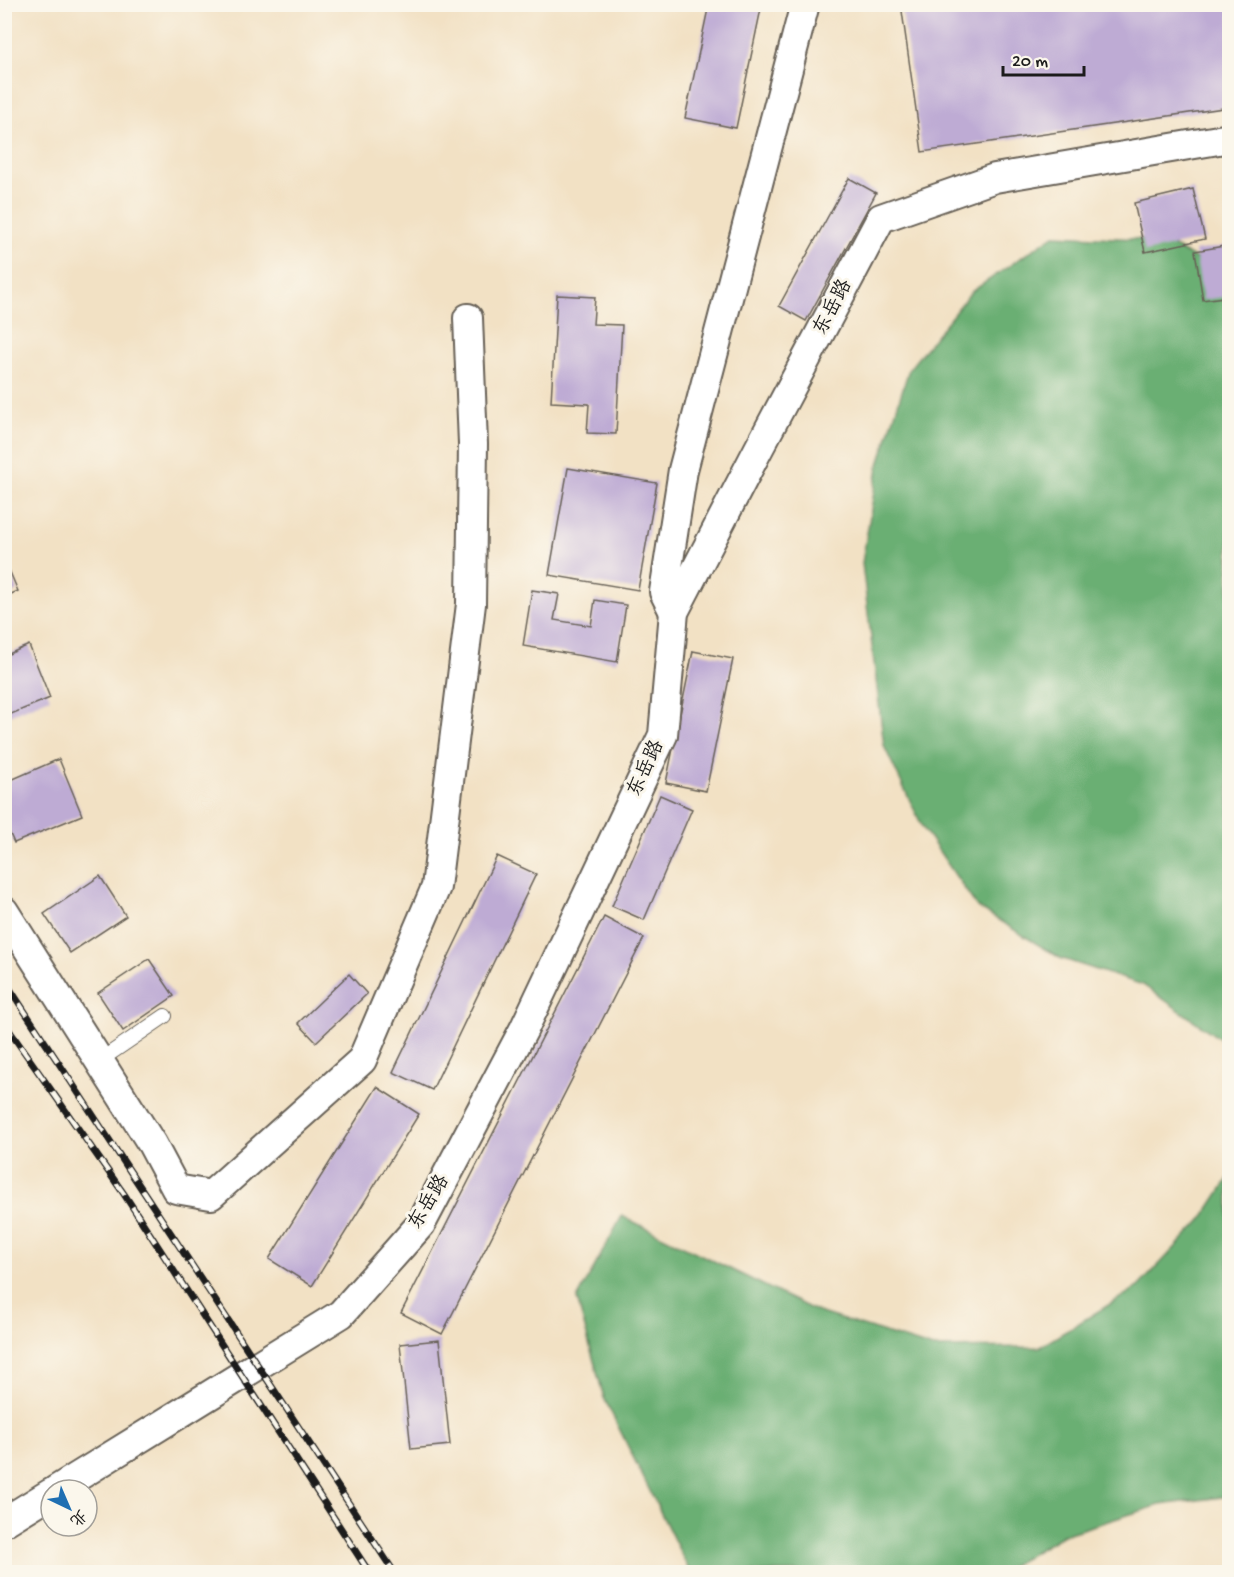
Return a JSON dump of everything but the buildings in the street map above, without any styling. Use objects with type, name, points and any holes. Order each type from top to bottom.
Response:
[{"type":"street","points":[[675,612],[664,592],[683,470],[805,4]]},
{"type":"street","name":"东岳路","points":[[75,1478],[341,1314],[421,1224],[524,1029],[663,735],[675,612],[881,218],[995,178],[1230,138]]},
{"type":"street","points":[[4,911],[152,1144],[176,1189],[211,1195],[362,1060],[436,887],[471,604],[473,444],[468,318]]},
{"type":"street","points":[[4,1522],[39,1500]]},
{"type":"lane","points":[[99,1060],[165,1016]]},
{"type":"green space","points":[[1054,235],[1161,240],[1229,276],[1229,1045],[1143,985],[1060,958],[977,907],[923,828],[884,746],[862,563],[878,468],[909,369],[971,292]]},
{"type":"green space","points":[[1229,1178],[1229,1496],[1160,1505],[1063,1535],[1001,1572],[690,1572],[604,1398],[577,1299],[622,1216],[818,1312],[933,1348],[1040,1347],[1138,1287],[1203,1218]]},
{"type":"railway","points":[[4,980],[394,1572]]},
{"type":"railway","points":[[4,1023],[124,1194],[369,1572]]}]
